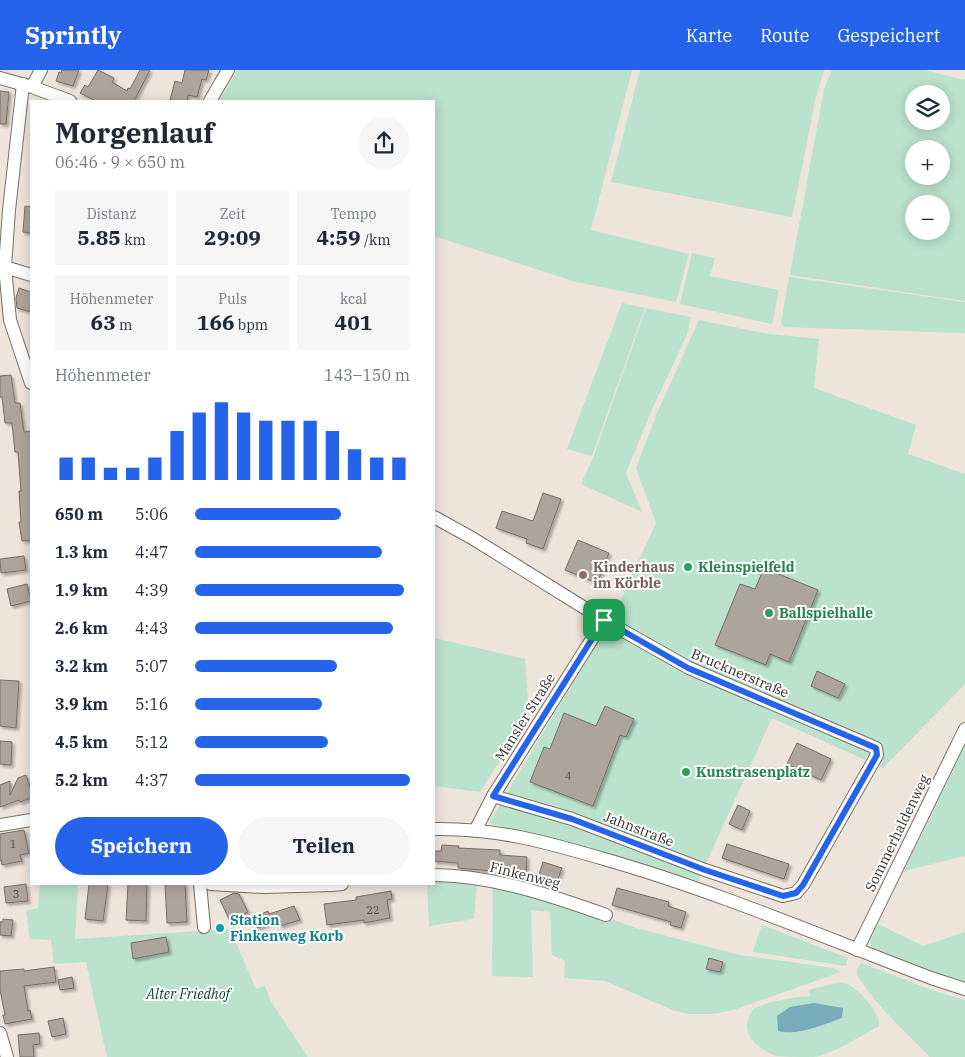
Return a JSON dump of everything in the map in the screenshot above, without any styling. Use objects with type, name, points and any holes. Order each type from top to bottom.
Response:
[{"type":"street","points":[[30,375],[10,320],[5,267],[9,210],[27,85],[41,70]]},
{"type":"street","points":[[211,100],[228,70]]},
{"type":"street","points":[[0,78],[27,85],[67,100]]},
{"type":"street","points":[[5,267],[30,275]]},
{"type":"street","name":"Brucknerstraße","points":[[435,518],[472,538],[604,620],[688,668],[876,748],[877,755],[803,885],[796,893],[783,896],[774,893]]},
{"type":"street","name":"Mansler Straße","points":[[475,831],[493,796],[604,620]]},
{"type":"street","name":"Sommerhaldenweg","points":[[857,950],[965,729]]},
{"type":"street","name":"Jahnstraße","points":[[493,796],[572,819],[705,870],[774,893]]},
{"type":"street","points":[[0,825],[30,820]]},
{"type":"street","points":[[435,829],[502,833],[527,838],[657,874],[715,894],[931,978],[965,989]]},
{"type":"street","name":"Finkenweg","points":[[435,875],[492,881],[545,893],[606,915]]},
{"type":"street","points":[[200,885],[204,927]]},
{"type":"street","points":[[228,885],[262,887],[337,885]]},
{"type":"street","points":[[0,1033],[7,1057]]},
{"type":"green space","points":[[238,70],[632,70],[591,230],[689,254],[676,302],[576,282],[435,236],[435,100],[220,100]]},
{"type":"green space","points":[[640,70],[824,70],[815,101],[792,217],[611,182]]},
{"type":"green space","points":[[832,70],[924,70],[965,80],[965,301],[790,275],[824,89]]},
{"type":"green space","points":[[692,253],[715,258],[710,276],[779,290],[772,324],[680,304]]},
{"type":"green space","points":[[789,277],[965,302],[965,333],[784,327],[781,324]]},
{"type":"green space","points":[[622,303],[645,308],[592,456],[567,449]]},
{"type":"green space","points":[[646,308],[691,317],[687,335],[653,407],[626,473],[642,512],[581,484],[593,458]]},
{"type":"green space","points":[[699,320],[769,334],[819,339],[814,388],[916,425],[908,454],[965,474],[965,684],[883,768],[772,718],[698,881],[489,823],[613,616],[656,523],[636,468],[657,413]]},
{"type":"green space","points":[[435,638],[525,659],[529,715],[480,792],[435,786]]},
{"type":"green space","points":[[965,746],[965,856],[904,871]]},
{"type":"green space","points":[[435,881],[477,883],[474,919],[429,926],[427,885],[435,885]]},
{"type":"green space","name":"Alter Friedhof","points":[[40,885],[78,885],[75,939],[230,929],[256,989],[265,986],[271,1002],[308,1057],[107,1057],[86,962],[54,964],[51,940],[30,939],[26,911],[38,908]]},
{"type":"green space","points":[[493,885],[546,896],[636,928],[740,955],[833,968],[841,972],[733,1010],[712,1014],[689,1014],[675,1011],[605,981],[564,978],[565,961],[552,955],[550,912],[531,910],[533,977],[492,976]]},
{"type":"green space","points":[[878,924],[923,946],[965,932],[965,984],[871,949],[870,941]]},
{"type":"green space","points":[[762,925],[848,958],[846,966],[753,952]]},
{"type":"green space","points":[[861,963],[934,991],[965,1000],[965,1057],[930,1057],[875,1000],[858,977],[857,971]]},
{"type":"green space","points":[[841,982],[851,986],[861,994],[874,1010],[879,1026],[838,1048],[814,1057],[776,1056],[761,1048],[752,1040],[747,1030],[747,1023],[753,1009],[767,1003],[811,996],[808,990]]},
{"type":"water","points":[[814,1003],[843,1008],[842,1018],[802,1031],[778,1031],[777,1016],[790,1007]]},
{"type":"building","points":[[62,70],[79,70],[73,86],[56,81],[59,72],[61,73]]},
{"type":"building","points":[[98,70],[114,78],[112,82],[127,91],[140,70],[150,70],[135,100],[94,100],[80,93],[85,85],[88,87]]},
{"type":"building","points":[[185,70],[209,70],[206,80],[202,79],[197,97],[188,95],[187,100],[170,100],[175,81],[182,83]]},
{"type":"building","points":[[0,91],[9,92],[6,124],[0,124]]},
{"type":"building","points":[[25,206],[30,207],[30,233],[23,232]]},
{"type":"building","points":[[19,288],[30,292],[30,312],[17,308],[16,298]]},
{"type":"building","points":[[11,375],[15,403],[20,403],[24,432],[30,431],[30,540],[22,541],[19,522],[21,522],[19,491],[21,491],[18,452],[15,452],[12,423],[5,423],[2,397],[0,397],[0,376]]},
{"type":"building","points":[[543,493],[561,499],[543,549],[526,543],[527,539],[496,528],[502,511],[533,521]]},
{"type":"building","points":[[578,540],[609,553],[597,583],[565,570]]},
{"type":"building","points":[[24,556],[26,570],[1,573],[0,559]]},
{"type":"building","name":"Ballspielhalle","points":[[764,568],[818,590],[789,662],[770,654],[766,665],[715,645],[740,584],[755,589]]},
{"type":"building","points":[[27,584],[30,601],[11,606],[7,589]]},
{"type":"building","points":[[817,671],[845,684],[838,698],[811,686]]},
{"type":"building","points":[[0,680],[19,681],[16,728],[0,726]]},
{"type":"building","points":[[605,706],[634,719],[626,737],[620,735],[593,806],[530,782],[544,747],[550,749],[564,713],[596,726]]},
{"type":"building","points":[[0,741],[12,742],[11,765],[0,764]]},
{"type":"building","points":[[797,743],[831,759],[821,780],[787,764]]},
{"type":"building","points":[[26,775],[30,787],[30,798],[0,807],[0,785],[10,781],[10,795],[18,778]]},
{"type":"building","points":[[738,805],[750,811],[742,830],[729,824]]},
{"type":"building","points":[[24,830],[29,853],[20,855],[22,861],[2,865],[0,861],[0,834]]},
{"type":"building","points":[[727,844],[789,864],[784,879],[722,858]]},
{"type":"building","points":[[442,845],[459,846],[458,848],[500,850],[500,855],[527,857],[526,874],[458,868],[458,863],[435,861],[435,851],[441,851]]},
{"type":"building","points":[[543,862],[562,868],[556,884],[538,878]]},
{"type":"building","points":[[26,884],[28,901],[6,903],[4,887]]},
{"type":"building","points":[[89,885],[108,885],[103,921],[85,919]]},
{"type":"building","points":[[128,885],[147,885],[146,921],[126,920]]},
{"type":"building","points":[[165,885],[185,885],[187,922],[167,923]]},
{"type":"building","points":[[617,888],[669,902],[668,906],[686,912],[681,928],[670,925],[671,922],[612,905]]},
{"type":"building","points":[[391,891],[392,899],[387,900],[390,918],[364,923],[364,920],[327,925],[324,904],[356,900],[356,897]]},
{"type":"building","points":[[234,893],[239,894],[248,912],[230,921],[220,900]]},
{"type":"building","points":[[294,906],[300,920],[280,926],[278,920],[257,928],[253,918],[268,911],[269,914]]},
{"type":"building","points":[[3,919],[13,920],[11,936],[0,935],[0,922],[3,922]]},
{"type":"building","points":[[166,937],[169,952],[133,959],[131,943]]},
{"type":"building","points":[[709,958],[723,962],[720,972],[706,969]]},
{"type":"building","points":[[54,967],[56,982],[24,986],[28,1011],[30,1010],[32,1019],[5,1024],[0,990],[0,971],[24,969],[24,971]]},
{"type":"building","points":[[72,977],[74,988],[60,990],[58,980]]},
{"type":"building","points":[[63,1018],[66,1034],[52,1037],[48,1021]]},
{"type":"building","points":[[39,1033],[40,1044],[33,1045],[34,1057],[20,1057],[18,1035]]},
{"type":"place","name":"Kleinspielfeld","points":[[688,567]]},
{"type":"place","name":"Kinderhaus im Körble","points":[[583,575]]},
{"type":"place","name":"Ballspielhalle","points":[[769,613]]},
{"type":"place","name":"Kunstrasenplatz","points":[[686,772]]},
{"type":"place","name":"Station Finkenweg Korb","points":[[220,928]]},
{"type":"route","points":[[604,620],[688,668],[876,748],[877,755],[803,885],[796,893],[783,896],[705,870],[572,819],[493,796],[604,620]]}]
